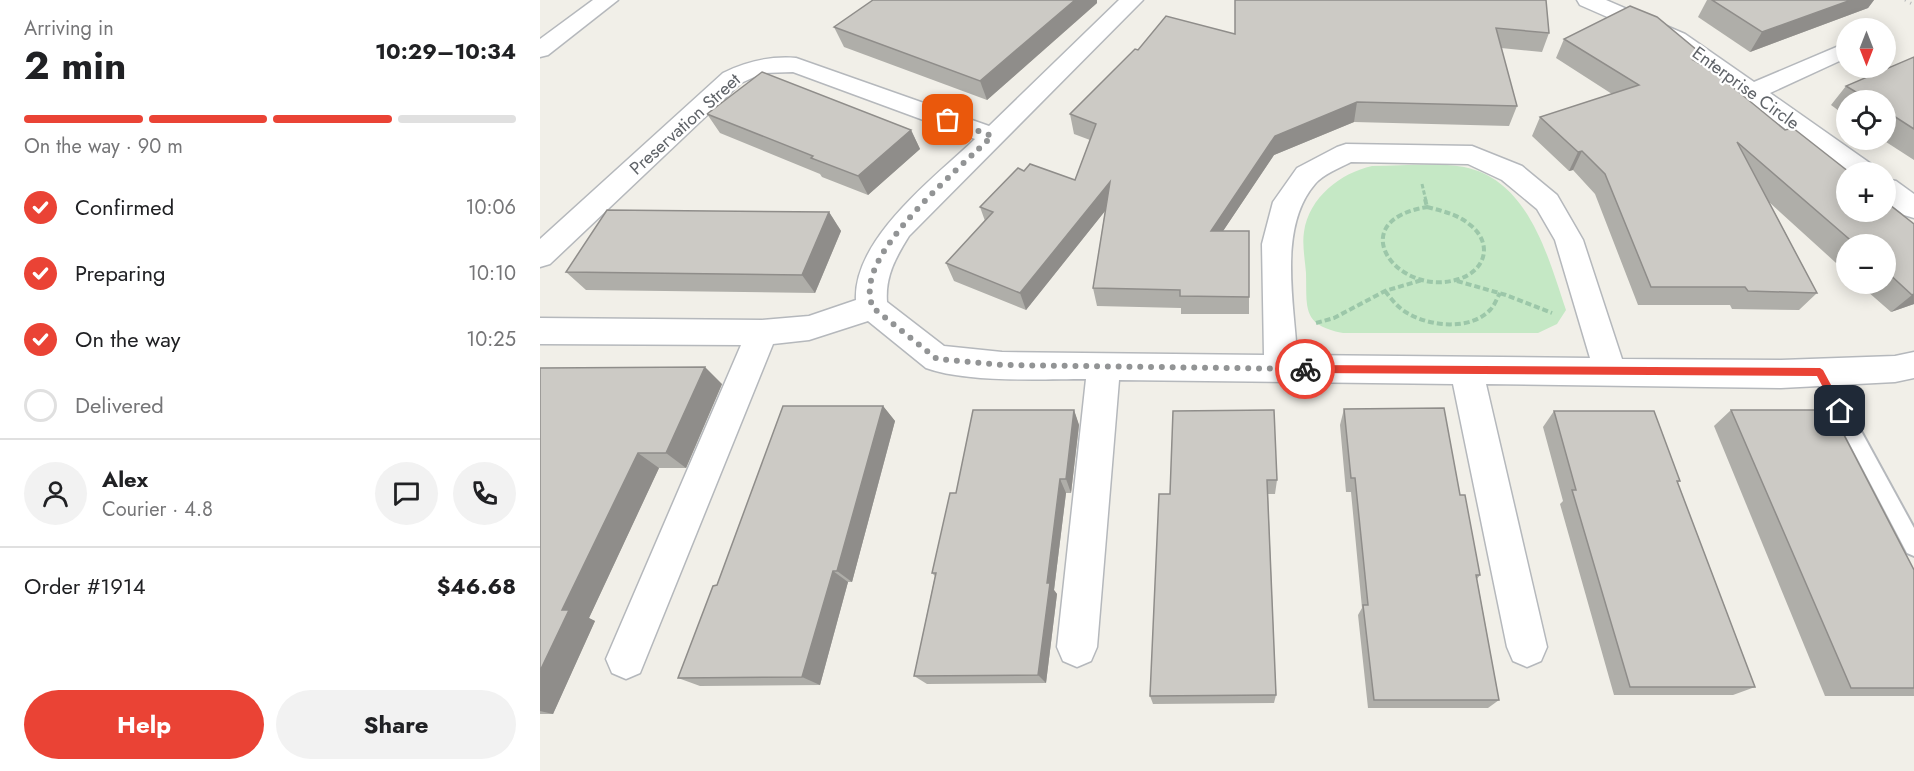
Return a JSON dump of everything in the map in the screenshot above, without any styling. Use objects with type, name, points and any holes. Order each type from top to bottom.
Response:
[{"type":"street","points":[[540,50],[608,0]]},
{"type":"street","points":[[1132,0],[899,229],[880,256],[869,287],[872,307],[937,359],[1002,365],[1104,367],[1610,372],[1820,372],[1895,369],[1914,365]]},
{"type":"street","name":"Enterprise Circle","points":[[1588,0],[1677,39],[1850,162]]},
{"type":"street","points":[[1752,92],[1836,54]]},
{"type":"street","name":"Preservation Street","points":[[540,256],[732,78],[752,67],[772,63],[796,65],[992,136]]},
{"type":"street","points":[[1281,368],[1276,244],[1287,202],[1307,175],[1346,153],[1473,155],[1512,173],[1546,202],[1569,240],[1610,372]]},
{"type":"street","points":[[1896,195],[1914,208]]},
{"type":"street","points":[[540,331],[762,333],[809,328],[872,307]]},
{"type":"street","points":[[626,659],[762,333]]},
{"type":"street","points":[[1077,647],[1104,367]]},
{"type":"street","points":[[1466,370],[1527,647]]},
{"type":"lane","points":[[1820,372],[1914,547]]},
{"type":"path","points":[[1427,207],[1457,214],[1471,223],[1480,233],[1485,244],[1485,256],[1480,266],[1471,275],[1457,281],[1440,283],[1422,280],[1406,274],[1393,265],[1385,254],[1381,242],[1382,231],[1389,221],[1399,213],[1412,208],[1427,207]]},
{"type":"path","points":[[1279,323],[1322,322],[1384,291],[1422,280]]},
{"type":"path","points":[[1457,281],[1546,309],[1572,326],[1599,335]]},
{"type":"path","points":[[1384,291],[1401,310],[1424,321],[1446,325],[1466,322],[1490,311],[1500,293]]},
{"type":"green space","points":[[1430,164],[1464,167],[1486,175],[1505,187],[1533,224],[1552,267],[1566,310],[1557,324],[1538,333],[1343,333],[1330,330],[1314,320],[1307,306],[1306,296],[1303,242],[1307,219],[1312,208],[1328,188],[1349,174],[1372,166]]},
{"type":"building","points":[[873,0],[1075,0],[980,81],[834,27]]},
{"type":"building","points":[[1235,0],[1546,0],[1549,33],[1496,28],[1517,106],[1357,102],[1275,136],[1211,231],[1249,231],[1249,297],[1180,296],[1180,290],[1093,288],[1110,182],[1020,293],[946,263],[993,212],[980,207],[1018,168],[1024,171],[1030,164],[1075,180],[1096,124],[1070,114],[1135,49],[1138,50],[1166,16],[1235,34]]},
{"type":"building","points":[[1712,0],[1851,0],[1762,32]]},
{"type":"building","points":[[1630,6],[1657,17],[1704,56],[1693,60],[1713,71],[1785,130],[1793,128],[1836,162],[1836,222],[1896,222],[1896,210],[1914,224],[1914,294],[1912,295],[1896,280],[1896,234],[1843,234],[1737,142],[1817,293],[1748,291],[1745,287],[1651,287],[1605,174],[1582,151],[1578,152],[1540,117],[1639,85],[1564,39]]},
{"type":"building","points":[[1914,57],[1914,129],[1896,117],[1896,90],[1853,90],[1846,86],[1865,78],[1896,78],[1896,65]]},
{"type":"building","points":[[762,72],[911,130],[858,176],[707,114]]},
{"type":"building","points":[[607,210],[829,212],[802,275],[566,272]]},
{"type":"building","points":[[705,367],[666,453],[638,453],[562,610],[569,610],[540,671],[540,368]]},
{"type":"building","points":[[783,406],[883,406],[837,571],[833,571],[802,677],[678,678],[713,586],[717,585]]},
{"type":"building","points":[[1444,408],[1460,495],[1465,495],[1480,575],[1476,575],[1499,700],[1374,700],[1363,605],[1368,605],[1355,478],[1351,478],[1344,409]]},
{"type":"building","points":[[973,410],[1074,410],[1066,479],[1060,479],[1038,675],[914,676],[936,573],[932,573],[950,493],[956,493]]},
{"type":"building","points":[[1274,410],[1277,480],[1267,480],[1276,695],[1150,696],[1159,494],[1170,494],[1173,411]]},
{"type":"building","points":[[1731,410],[1831,410],[1914,570],[1914,688],[1851,688]]},
{"type":"building","points":[[1554,411],[1654,411],[1680,481],[1677,481],[1755,687],[1630,687],[1572,490],[1576,490]]},
{"type":"railway","points":[[1905,0],[1914,5]]},
{"type":"way so far","points":[[948,120],[992,136],[899,229],[880,256],[869,287],[872,307],[937,359],[1002,365],[1305,369]]},
{"type":"route","points":[[1305,369],[1781,374],[1820,372],[1840,411]]}]
